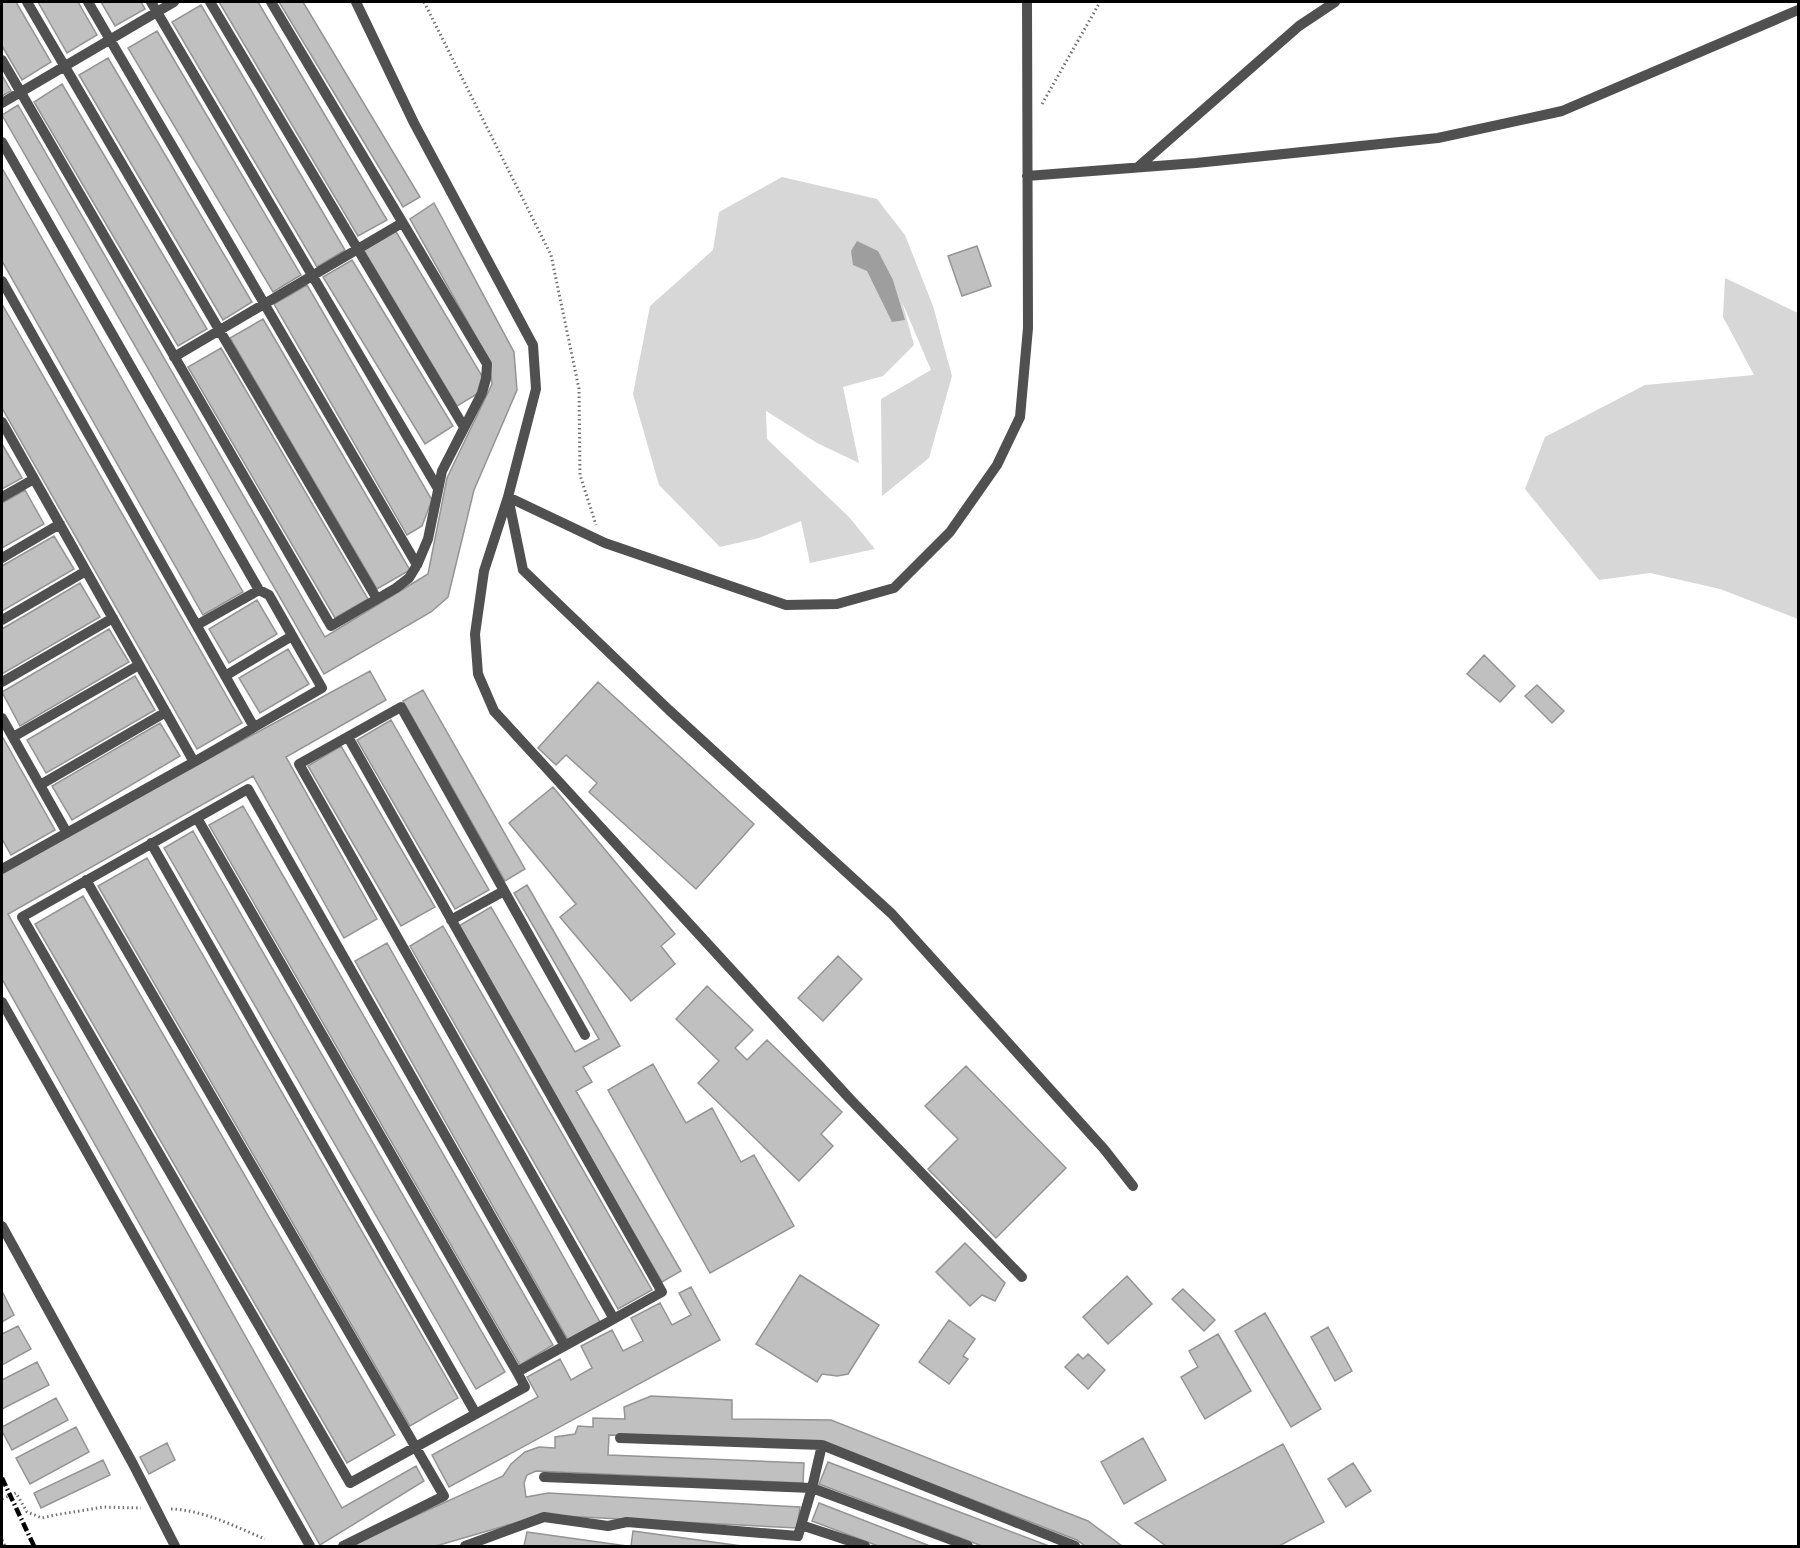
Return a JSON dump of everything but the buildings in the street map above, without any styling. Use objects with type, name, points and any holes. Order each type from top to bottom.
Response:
[{"type":"lane","points":[[27,2],[376,598]]},
{"type":"lane","points":[[88,2],[417,565]]},
{"type":"lane","points":[[2,103],[110,39],[154,7],[174,2]]},
{"type":"lane","points":[[210,2],[464,427]]},
{"type":"lane","points":[[2,60],[331,626],[409,578],[417,565],[428,539],[437,486],[442,471],[482,393],[487,364],[271,2]]},
{"type":"lane","points":[[356,2],[414,123],[533,345],[536,389],[508,497],[484,571],[475,634],[478,674],[494,711],[850,1099],[1022,1277]]},
{"type":"lane","points":[[508,497],[602,542],[786,605],[837,604],[894,588],[950,532],[997,465],[1020,417],[1028,328],[1027,2]]},
{"type":"lane","points":[[1138,168],[1299,26],[1335,2]]},
{"type":"lane","points":[[154,7],[437,486]]},
{"type":"lane","points":[[1027,176],[1138,168],[1438,138],[1562,111],[1798,10]]},
{"type":"lane","points":[[2,142],[259,590],[269,595],[322,688],[2,869]]},
{"type":"lane","points":[[174,357],[402,223]]},
{"type":"lane","points":[[2,281],[254,727]]},
{"type":"lane","points":[[2,422],[5,435],[34,478],[194,762]]},
{"type":"lane","points":[[2,497],[34,478]]},
{"type":"lane","points":[[508,497],[523,570],[669,710],[892,914],[1104,1149],[1133,1186]]},
{"type":"lane","points":[[2,558],[60,524]]},
{"type":"lane","points":[[2,620],[86,571]]},
{"type":"lane","points":[[197,625],[259,590]]},
{"type":"lane","points":[[2,682],[113,618]]},
{"type":"lane","points":[[225,676],[292,636]]},
{"type":"lane","points":[[13,737],[139,665]]},
{"type":"lane","points":[[585,1035],[401,707],[299,764],[614,1319]]},
{"type":"lane","points":[[39,785],[166,712]]},
{"type":"lane","points":[[2,718],[67,833]]},
{"type":"lane","points":[[348,737],[662,1292],[517,1372]]},
{"type":"lane","points":[[197,818],[525,1387],[350,1483],[22,917],[248,789],[565,1346]]},
{"type":"lane","points":[[151,843],[476,1414]]},
{"type":"lane","points":[[87,880],[444,1496],[344,1546]]},
{"type":"lane","points":[[451,920],[504,891]]},
{"type":"lane","points":[[2,1002],[310,1546]]},
{"type":"lane","points":[[2,1226],[175,1546]]},
{"type":"lane","points":[[620,1438],[822,1445],[1075,1546]]},
{"type":"lane","points":[[468,1546],[544,1518],[608,1526],[627,1522],[796,1541],[822,1445]]},
{"type":"lane","points":[[544,1477],[812,1488],[969,1546]]},
{"type":"lane","points":[[801,1525],[866,1546]]},
{"type":"path","points":[[424,2],[551,255],[579,389],[580,475],[602,542]]},
{"type":"path","points":[[1027,130],[1100,2]]},
{"type":"path","points":[[2,1499],[16,1493],[27,1512],[42,1518],[103,1507],[183,1510],[220,1521],[265,1539]]},
{"type":"path","points":[[2,1540],[5,1546]]},
{"type":"shaded area","points":[[782,177],[877,199],[905,235],[933,306],[952,376],[929,458],[882,496],[881,399],[931,370],[902,302],[914,345],[883,376],[843,387],[859,463],[817,443],[766,411],[767,439],[849,517],[875,549],[810,563],[801,521],[759,538],[720,547],[659,485],[633,394],[650,306],[713,250],[719,212]]},
{"type":"shaded area","points":[[857,241],[878,251],[893,280],[905,320],[892,322],[867,271],[853,265],[851,251]]},
{"type":"shaded area","points":[[1725,278],[1798,313],[1798,619],[1720,589],[1650,573],[1599,580],[1525,489],[1545,437],[1645,385],[1754,375],[1723,317]]},
{"type":"railway","points":[[2,1478],[34,1546]]}]
